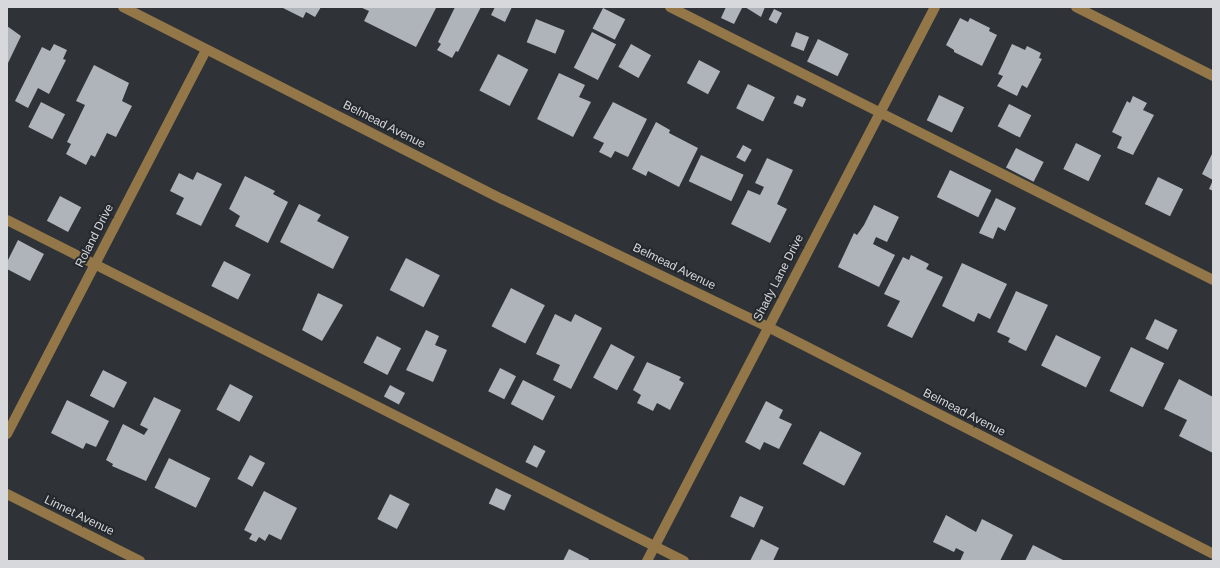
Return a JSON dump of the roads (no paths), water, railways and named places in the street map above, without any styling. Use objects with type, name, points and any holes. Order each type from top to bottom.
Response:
[{"type":"street","name":"Belmead Avenue","points":[[122,7],[502,199],[768,327],[1213,554]]},
{"type":"street","points":[[670,7],[1213,280]]},
{"type":"street","name":"Shady Lane Drive","points":[[647,561],[935,7]]},
{"type":"street","points":[[1076,7],[1213,76]]},
{"type":"street","name":"Roland Drive","points":[[7,434],[206,50]]},
{"type":"street","points":[[7,220],[684,561]]},
{"type":"street","name":"Linnet Avenue","points":[[7,494],[140,561]]}]
